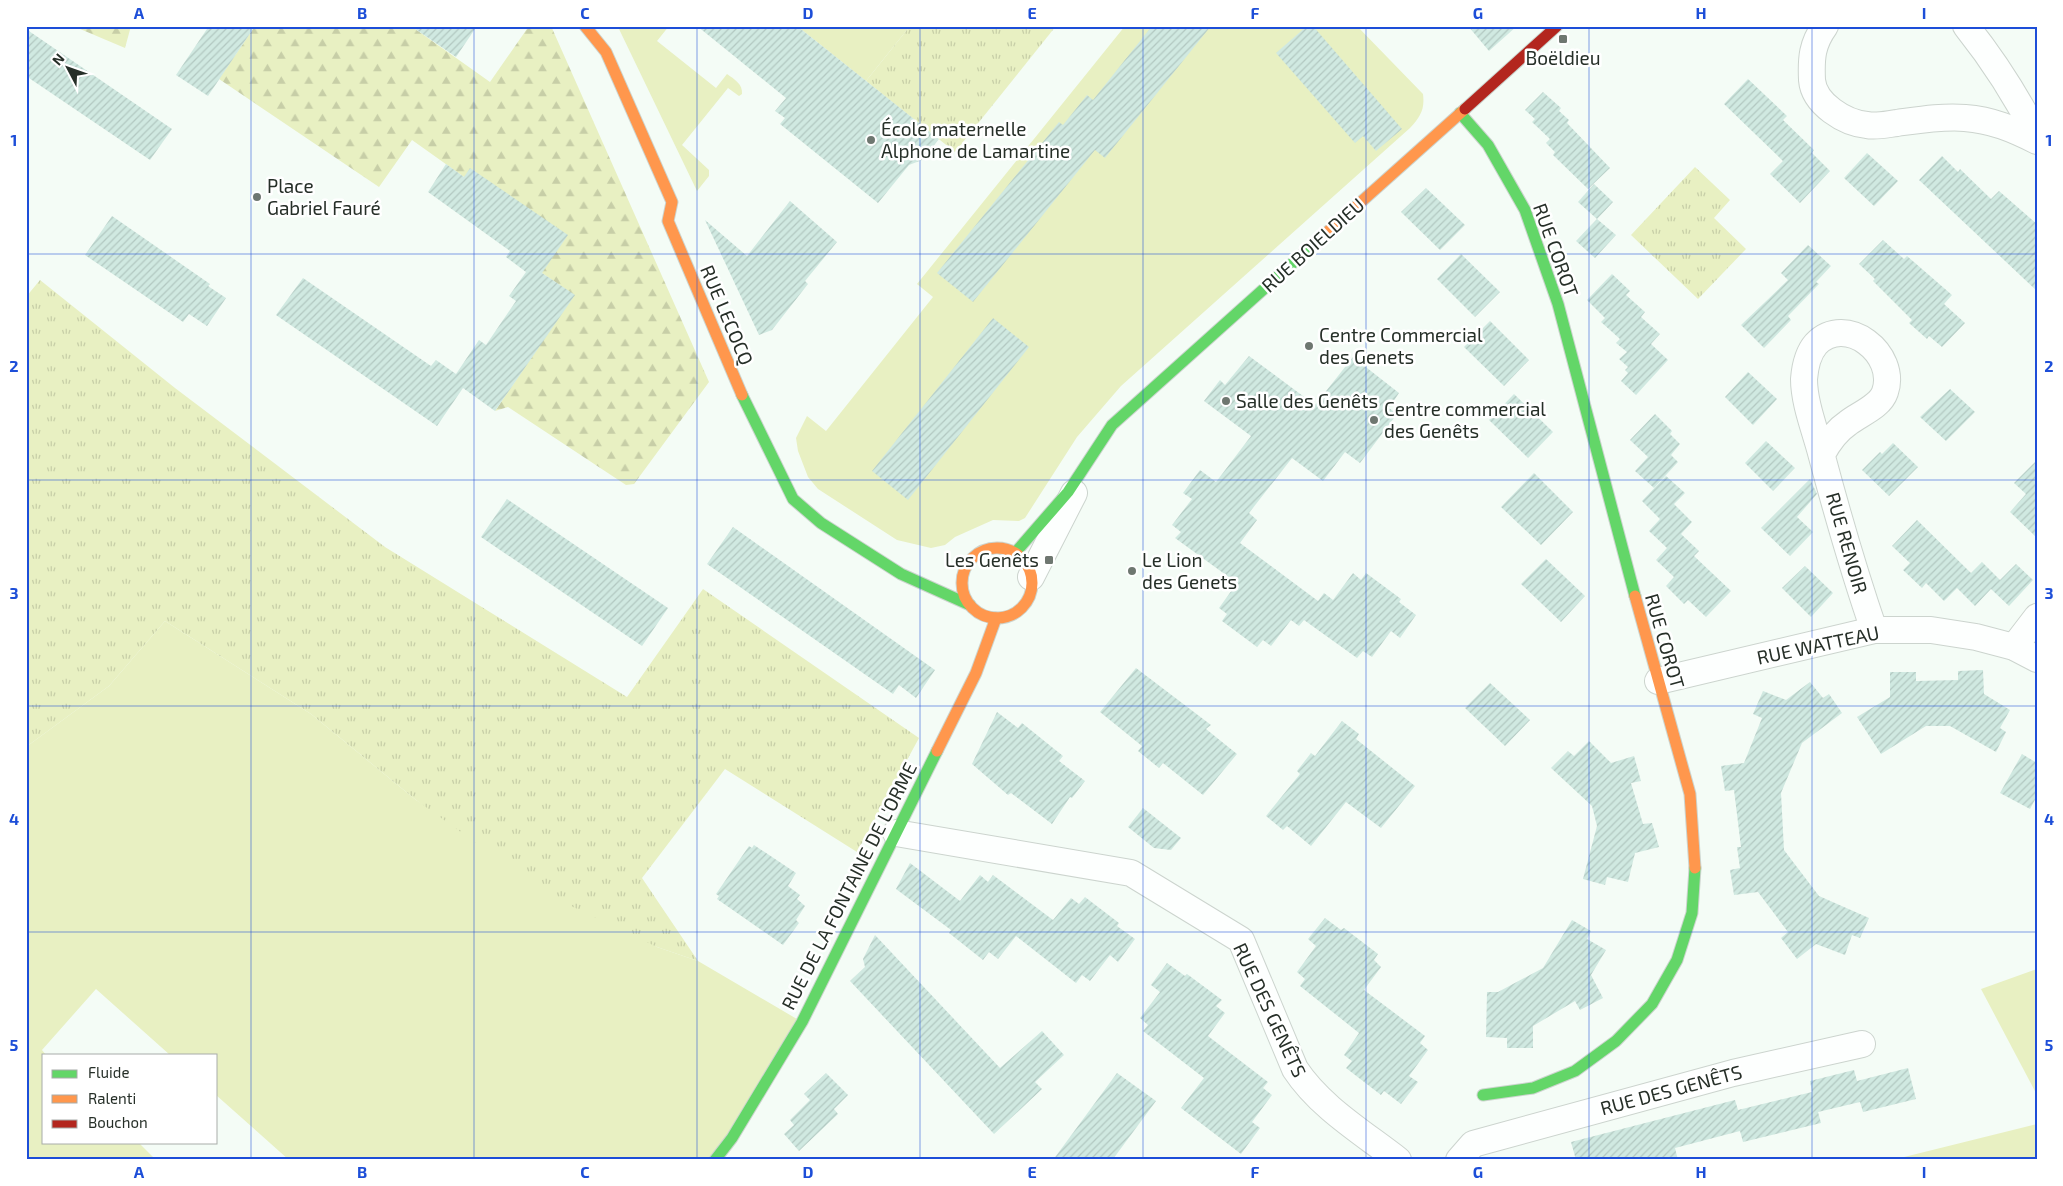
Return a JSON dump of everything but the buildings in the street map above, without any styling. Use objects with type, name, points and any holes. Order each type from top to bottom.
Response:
[{"type":"street","name":"RUE LECOCQ","points":[[585,26],[606,52],[672,202],[668,221],[741,393],[786,488],[802,508],[821,523],[901,574],[970,605]]},
{"type":"street","name":"RUE BOIELDIEU","points":[[1015,553],[1046,523],[1083,474],[1112,426],[1126,412],[1557,26]]},
{"type":"street","points":[[1825,26],[1815,41],[1811,61],[1812,84],[1823,103],[1843,117],[1867,126],[1928,118],[1964,118],[1988,121],[2010,128],[2037,141]]},
{"type":"street","points":[[1966,26],[1991,57],[2023,109],[2037,137]]},
{"type":"street","name":"RUE COROT","points":[[1460,113],[1488,145],[1525,210],[1558,304],[1614,521],[1690,794],[1695,865],[1692,913],[1677,960],[1652,1004],[1616,1041],[1575,1071],[1533,1088],[1484,1095]]},
{"type":"street","name":"RUE RENOIR","points":[[1822,454],[1836,512],[1874,630]]},
{"type":"street","name":"RUE BOIELDIEU","points":[[1031,576],[1062,521],[1083,474]]},
{"type":"street","points":[[952,570],[967,565],[983,551],[1005,549],[1015,553],[1024,560],[1031,576],[1031,593],[1026,603],[1018,612],[1008,617],[996,618],[978,612],[970,605],[962,586],[967,565]]},
{"type":"street","points":[[901,574],[928,574]]},
{"type":"street","points":[[2014,647],[2037,617]]},
{"type":"street","name":"RUE DE LA FONTAINE DE L'ORME","points":[[715,1160],[732,1138],[802,1022],[976,672],[996,618]]},
{"type":"street","name":"RUE WATTEAU","points":[[1658,681],[1874,630],[1931,630],[1976,637],[2014,647],[2037,659]]},
{"type":"street","name":"RUE DES GENÊTS","points":[[896,834],[1131,873],[1241,940],[1295,1069],[1305,1084],[1319,1099],[1398,1160]]},
{"type":"street","name":"RUE DES GENÊTS","points":[[1459,1160],[1473,1144],[1733,1073],[1862,1044]]},
{"type":"green space","points":[[73,26],[131,26],[125,48]]},
{"type":"green space","points":[[255,26],[411,26],[490,82],[529,26],[551,26],[709,382],[634,484],[626,485],[508,407],[495,411],[574,295],[542,273],[464,177],[412,140],[379,187],[219,79]]},
{"type":"green space","points":[[621,26],[669,26],[657,41],[716,88],[727,74],[738,82],[741,87],[742,94],[739,96],[728,88],[682,145],[709,170],[709,176],[697,191],[619,29]]},
{"type":"green space","points":[[797,26],[910,26],[866,81]]},
{"type":"green space","points":[[910,26],[1056,26],[955,152],[866,81]]},
{"type":"green space","points":[[1125,26],[1357,26],[1423,94],[1422,109],[1419,117],[1410,128],[1121,386],[1077,437],[1025,518],[1019,521],[993,520],[955,537],[945,545],[931,548],[897,540],[818,489],[808,477],[798,451],[796,438],[807,416],[826,431],[933,297],[917,284]]},
{"type":"green space","points":[[1695,167],[1730,200],[1714,218],[1746,249],[1698,299],[1631,235]]},
{"type":"green space","points":[[40,280],[175,388],[385,547],[627,697],[703,589],[919,738],[857,852],[725,769],[642,878],[698,961],[657,947],[550,896],[416,800],[311,714],[165,621],[109,686],[26,747],[26,297]]},
{"type":"green space","points":[[165,621],[311,714],[416,800],[657,947],[698,961],[802,1022],[715,1160],[289,1160],[218,1097],[218,1054],[169,1054],[96,989],[42,1050],[45,1054],[42,1054],[42,1144],[140,1144],[156,1160],[26,1160],[26,747],[109,686]]},
{"type":"green space","points":[[2037,969],[2037,1095],[1981,989]]},
{"type":"green space","points":[[2037,1124],[2037,1160],[1892,1160]]},
{"type":"traffic: fast","points":[[1460,113],[1488,145],[1525,210],[1558,304],[1635,596]]},
{"type":"traffic: fast","points":[[1015,553],[1068,492],[1112,425],[1324,235]]},
{"type":"traffic: fast","points":[[742,395],[793,499],[821,523],[901,574],[970,605]]},
{"type":"traffic: fast","points":[[715,1160],[732,1138],[802,1022],[937,751]]},
{"type":"traffic: fast","points":[[1483,1095],[1533,1088],[1575,1071],[1616,1041],[1652,1004],[1677,960],[1692,913],[1695,868]]},
{"type":"traffic: slow","points":[[585,26],[606,52],[672,202],[668,221],[742,395]]},
{"type":"traffic: slow","points":[[1324,235],[1465,109]]},
{"type":"traffic: slow","points":[[997,548],[1010,551],[1022,558],[1029,570],[1032,583],[1029,596],[1022,608],[1010,615],[997,618],[984,615],[972,608],[965,596],[962,583],[965,570],[972,558],[984,551],[997,548]]},
{"type":"traffic: slow","points":[[1635,596],[1690,794],[1695,868]]},
{"type":"traffic: slow","points":[[937,751],[976,673],[996,618]]},
{"type":"traffic: jam","points":[[1465,109],[1557,26]]},
{"type":"place","name":"Boëldieu","points":[[1563,39]]},
{"type":"place","name":"École maternelle Alphone de Lamartine","points":[[871,140]]},
{"type":"place","name":"Place Gabriel Fauré","points":[[257,197]]},
{"type":"place","name":"Centre Commercial des Genets","points":[[1309,346]]},
{"type":"place","name":"Salle des Genêts","points":[[1226,401]]},
{"type":"place","name":"Centre commercial des Genêts","points":[[1374,420]]},
{"type":"place","name":"Les Genêts","points":[[1049,560]]},
{"type":"place","name":"Le Lion des Genets","points":[[1132,571]]}]
